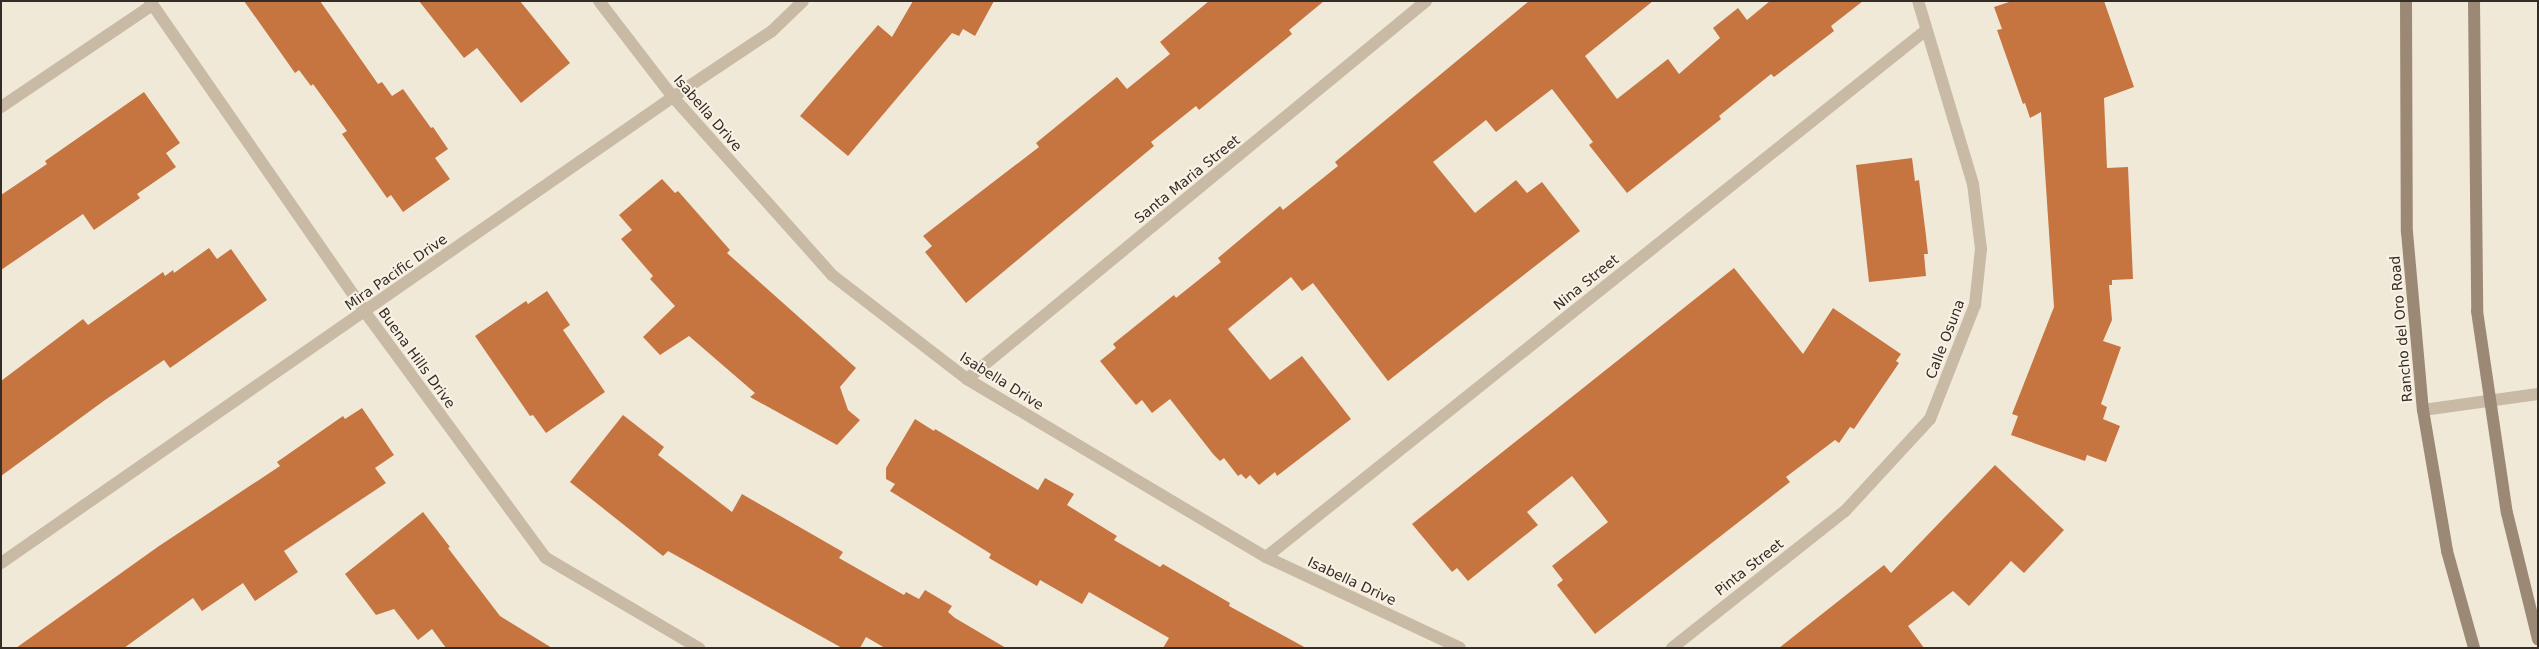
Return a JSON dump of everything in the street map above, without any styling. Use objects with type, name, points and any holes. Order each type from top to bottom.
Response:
[{"type":"main road","name":"Rancho del Oro Road","points":[[2406,1],[2407,232],[2423,410],[2447,551],[2474,648]]},
{"type":"main road","points":[[2474,1],[2477,311],[2507,513],[2538,639]]},
{"type":"street","name":"Isabella Drive","points":[[599,1],[673,97],[832,275],[966,379],[1266,557],[1460,648]]},
{"type":"street","name":"Mira Pacific Drive","points":[[1,563],[673,97],[772,32],[803,1]]},
{"type":"street","name":"Santa Maria Street","points":[[966,379],[1426,1]]},
{"type":"street","name":"Calle Osuna","points":[[1845,511],[1930,419],[1975,305],[1981,249],[1973,184],[1925,31],[1918,1]]},
{"type":"street","points":[[1,107],[151,3]]},
{"type":"street","name":"Buena Hills Drive","points":[[151,3],[365,312],[546,558],[699,648]]},
{"type":"street","name":"Nina Street","points":[[1266,557],[1925,31]]},
{"type":"street","points":[[2423,410],[2538,394]]},
{"type":"street","name":"Pinta Street","points":[[1672,648],[1845,511]]},
{"type":"building","points":[[244,1],[320,1],[378,84],[382,82],[392,96],[403,89],[431,128],[433,127],[448,149],[435,158],[450,179],[403,212],[391,195],[387,198],[342,134],[347,131],[313,84],[311,86],[299,70],[295,73]]},
{"type":"building","points":[[419,1],[520,1],[570,63],[521,103],[477,48],[464,58]]},
{"type":"building","points":[[913,1],[994,1],[975,36],[963,29],[959,36],[952,33],[848,156],[800,116],[878,25],[892,37]]},
{"type":"building","points":[[1209,1],[1324,1],[1289,30],[1292,34],[1199,110],[1196,106],[1151,142],[1154,146],[966,303],[925,252],[932,246],[923,236],[1039,147],[1036,143],[1117,77],[1127,89],[1170,54],[1160,42]]},
{"type":"building","points":[[1529,1],[1653,1],[1585,56],[1617,99],[1668,59],[1679,74],[1720,38],[1713,28],[1738,8],[1747,20],[1770,1],[1863,1],[1831,26],[1834,31],[1774,77],[1771,74],[1719,116],[1721,119],[1627,193],[1589,145],[1593,142],[1552,89],[1496,132],[1486,120],[1433,162],[1475,213],[1516,180],[1527,193],[1542,182],[1580,231],[1388,381],[1313,283],[1302,291],[1291,277],[1228,329],[1270,380],[1302,356],[1351,419],[1277,476],[1275,472],[1259,485],[1250,475],[1246,479],[1241,474],[1238,476],[1224,458],[1220,461],[1213,454],[1170,399],[1152,413],[1142,400],[1136,405],[1100,361],[1116,348],[1113,344],[1174,295],[1176,298],[1221,262],[1218,258],[1280,206],[1283,210],[1338,166],[1335,162]]},
{"type":"building","points":[[2012,1],[2104,1],[2134,87],[2104,98],[2107,168],[2128,167],[2133,279],[2112,280],[2112,285],[2109,285],[2112,320],[2103,341],[2121,347],[2101,404],[2107,407],[2103,419],[2120,426],[2106,462],[2087,455],[2085,461],[2011,435],[2018,416],[2012,414],[2054,307],[2041,112],[2030,118],[2025,103],[2023,104],[1997,30],[2002,29],[1994,7]]},
{"type":"building","points":[[144,92],[180,143],[166,153],[176,167],[137,194],[140,198],[94,230],[83,214],[1,270],[1,195],[47,164],[45,161]]},
{"type":"building","points":[[1912,158],[1915,181],[1919,180],[1926,236],[1928,254],[1924,254],[1926,276],[1869,282],[1856,165]]},
{"type":"building","points":[[662,179],[675,193],[678,191],[730,250],[727,253],[856,368],[840,387],[848,410],[860,420],[837,445],[750,397],[755,393],[689,336],[660,355],[643,337],[675,306],[650,279],[653,276],[621,239],[632,230],[619,215]]},
{"type":"building","points":[[209,248],[217,259],[231,249],[267,300],[170,368],[164,360],[105,400],[1,476],[1,381],[83,319],[88,325],[163,272],[165,276],[173,270],[174,273]]},
{"type":"building","points":[[1734,268],[1803,354],[1833,308],[1901,354],[1896,361],[1899,363],[1854,429],[1850,427],[1839,443],[1835,440],[1786,477],[1790,482],[1595,634],[1557,585],[1563,580],[1552,566],[1608,522],[1572,476],[1527,512],[1538,525],[1468,581],[1457,568],[1452,572],[1412,524]]},
{"type":"building","points":[[547,291],[570,325],[563,330],[605,392],[546,433],[533,415],[530,416],[475,336],[526,301],[528,304]]},
{"type":"building","points":[[362,408],[394,455],[375,468],[386,483],[284,551],[298,572],[255,601],[243,583],[202,611],[193,598],[124,648],[16,648],[159,546],[280,466],[277,462],[343,416],[345,419]]},
{"type":"building","points":[[623,415],[664,447],[658,455],[732,512],[742,494],[843,552],[839,558],[904,595],[906,592],[919,599],[925,590],[952,606],[948,612],[955,618],[1006,648],[885,648],[866,637],[860,648],[842,648],[668,551],[663,556],[570,482]]},
{"type":"building","points":[[915,419],[1038,490],[1045,478],[1074,494],[1067,505],[1117,536],[1114,540],[1160,567],[1163,564],[1230,603],[1229,606],[1306,648],[1163,648],[1169,638],[1089,592],[1082,604],[1040,580],[1037,586],[989,558],[991,554],[890,491],[895,484],[886,479],[886,468]]},
{"type":"building","points":[[1995,465],[2064,530],[2024,573],[2011,561],[1969,606],[1953,591],[1908,626],[1924,648],[1779,648],[1884,565],[1891,573]]},
{"type":"building","points":[[423,512],[500,616],[552,648],[446,648],[432,629],[418,640],[394,609],[376,615],[345,574]]}]
